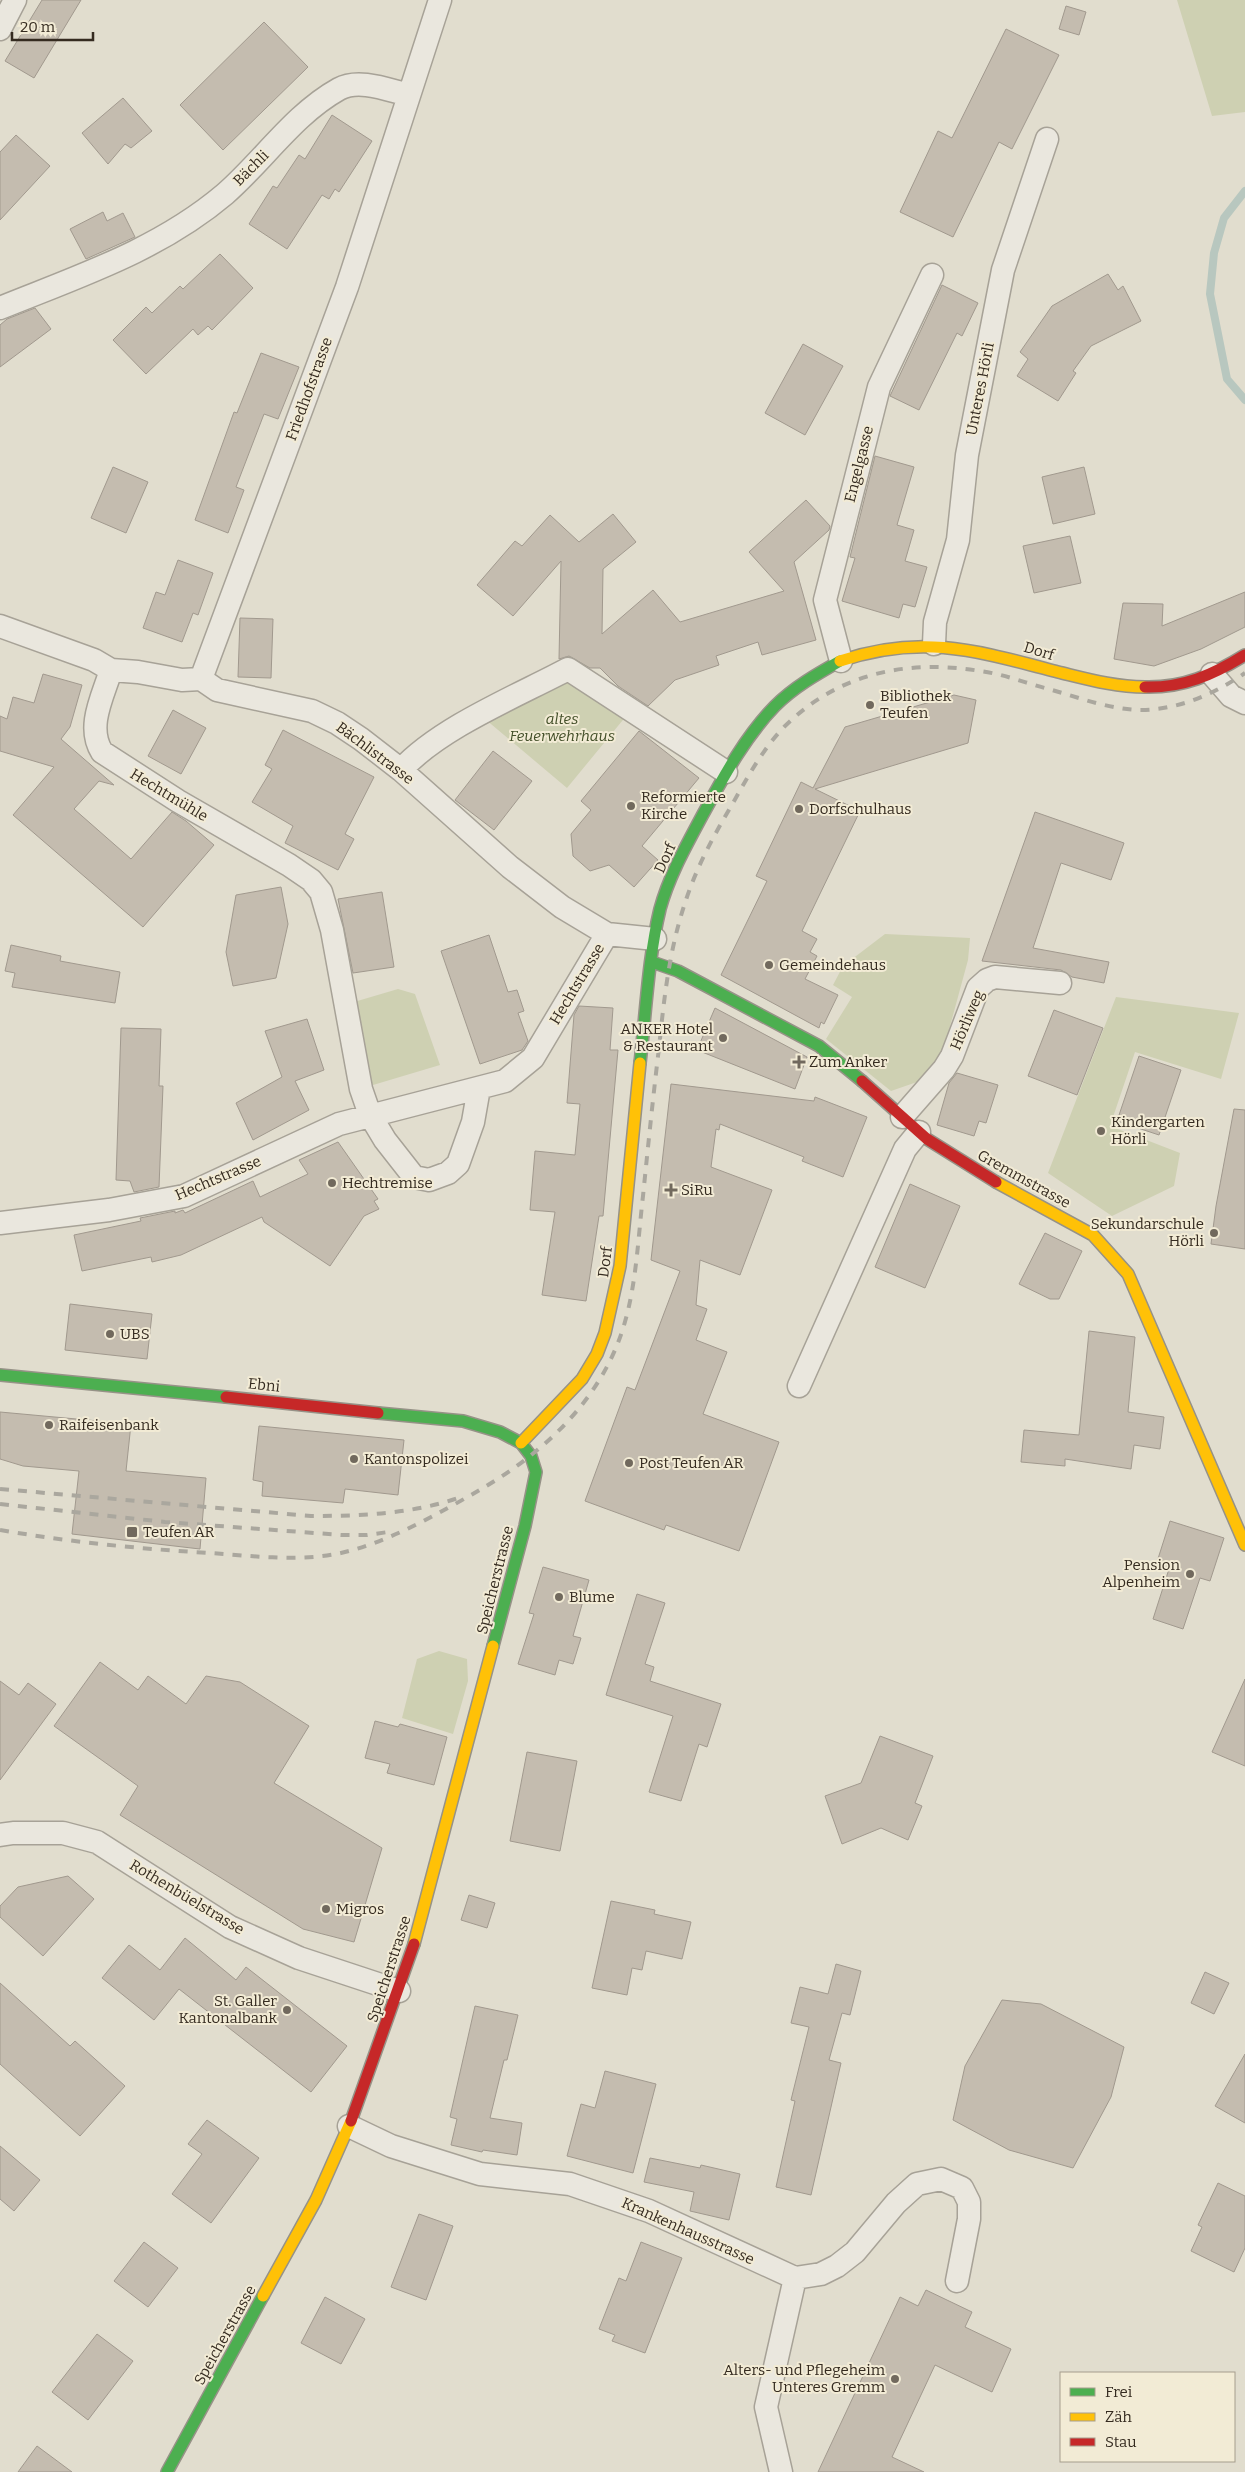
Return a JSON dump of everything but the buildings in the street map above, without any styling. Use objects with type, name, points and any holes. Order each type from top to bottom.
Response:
[{"type":"street","points":[[0,29],[16,0]]},
{"type":"street","points":[[408,95],[440,0]]},
{"type":"street","name":"Bächli","points":[[0,308],[133,255],[187,222],[225,194],[309,110],[340,88],[359,84],[408,95]]},
{"type":"street","name":"Friedhofstrasse","points":[[201,680],[347,287],[408,95]]},
{"type":"street","name":"Unteres Hörli","points":[[934,644],[935,622],[958,540],[967,455],[1003,270],[1047,139]]},
{"type":"street","name":"Engelgasse","points":[[840,662],[825,600],[879,387],[932,276]]},
{"type":"street","name":"Bächlistrasse","points":[[0,626],[94,660],[111,670],[138,672],[182,680],[201,680],[217,690],[312,710],[337,723],[401,770],[534,886],[569,912],[607,934],[655,939]]},
{"type":"street","name":"Dorf","points":[[521,1443],[585,1374],[596,1357],[612,1312],[619,1274],[634,1113],[652,962],[664,896],[726,772],[749,735],[784,698],[808,679],[840,662],[882,649],[934,644],[987,652],[1058,672],[1127,687],[1167,686],[1206,676],[1245,655]]},
{"type":"street","points":[[401,770],[410,760],[448,733],[568,669],[726,772]]},
{"type":"street","name":"Hechtmühle","points":[[111,670],[94,726],[97,745],[102,752],[178,801],[289,865],[311,880],[321,892],[327,908],[361,1089],[370,1115]]},
{"type":"street","points":[[1206,676],[1230,696],[1245,703]]},
{"type":"street","name":"Hechtstrasse","points":[[0,1223],[109,1210],[184,1196],[340,1124],[505,1081],[533,1058],[607,934]]},
{"type":"street","name":"Gremmstrasse","points":[[652,962],[678,971],[819,1046],[919,1132],[989,1178],[1093,1235],[1128,1274],[1245,1545]]},
{"type":"street","name":"Hörliweg","points":[[902,1117],[944,1070],[952,1056],[978,988],[987,980],[995,977],[1060,983]]},
{"type":"street","points":[[370,1115],[384,1140],[408,1171],[414,1177],[428,1180],[448,1173],[458,1164],[473,1122],[479,1088]]},
{"type":"street","points":[[799,1386],[905,1149],[919,1132]]},
{"type":"street","name":"Ebni","points":[[0,1374],[463,1421],[500,1432],[521,1443]]},
{"type":"street","name":"Speicherstrasse","points":[[167,2472],[303,2226],[349,2126],[399,1991],[448,1826],[534,1485],[536,1472],[531,1456],[521,1443]]},
{"type":"street","name":"Rothenbüelstrasse","points":[[0,1836],[14,1833],[63,1834],[97,1842],[230,1927],[299,1958],[399,1991]]},
{"type":"street","name":"Krankenhausstrasse","points":[[349,2126],[399,2149],[480,2174],[570,2184],[648,2211],[795,2278]]},
{"type":"street","points":[[781,2472],[766,2407],[795,2278],[821,2274],[837,2266],[855,2252],[896,2203],[917,2184],[941,2178],[962,2188],[969,2202],[968,2220],[957,2281]]},
{"type":"green space","points":[[1177,0],[1245,0],[1245,112],[1212,116]]},
{"type":"green space","name":"altes Feuerwehrhaus","points":[[568,677],[627,715],[567,788],[485,719]]},
{"type":"green space","points":[[885,934],[970,938],[968,960],[940,1063],[917,1082],[891,1091],[826,1039],[852,997],[833,985],[843,966]]},
{"type":"green space","points":[[398,989],[415,994],[440,1065],[373,1085],[369,1077],[354,1002]]},
{"type":"green space","points":[[1116,997],[1239,1013],[1221,1079],[1135,1052],[1110,1126],[1180,1153],[1174,1186],[1112,1216],[1048,1173]]},
{"type":"green space","points":[[439,1651],[467,1659],[468,1681],[453,1734],[402,1718],[417,1659]]},
{"type":"waterway","points":[[1245,191],[1224,218],[1214,253],[1210,294],[1227,379],[1245,400]]},
{"type":"railway","points":[[0,1530],[158,1549],[292,1558],[325,1556],[377,1542],[414,1526],[504,1475],[543,1446],[577,1411],[604,1372],[622,1332],[635,1274],[665,993],[679,921],[694,877],[712,839],[756,763],[784,727],[805,709],[827,694],[850,682],[900,669],[926,667],[989,672],[1096,703],[1142,710],[1170,707],[1196,699],[1221,688],[1245,673]]},
{"type":"railway","points":[[0,1489],[311,1516],[404,1511],[458,1498]]},
{"type":"railway","points":[[0,1504],[165,1522],[342,1535],[367,1535],[388,1532]]},
{"type":"traffic: fast","points":[[640,1063],[656,928],[664,897],[684,850],[710,802],[753,731],[775,706],[790,693],[840,661]]},
{"type":"traffic: fast","points":[[652,962],[678,971],[819,1046],[862,1081]]},
{"type":"traffic: fast","points":[[0,1375],[226,1397]]},
{"type":"traffic: fast","points":[[378,1413],[463,1421],[500,1432],[521,1443],[531,1456],[536,1472],[525,1526],[493,1646]]},
{"type":"traffic: fast","points":[[167,2472],[263,2296]]},
{"type":"traffic: slow","points":[[840,661],[897,648],[950,648],[1002,657],[1101,682],[1145,687]]},
{"type":"traffic: slow","points":[[521,1443],[582,1379],[597,1354],[605,1333],[620,1266],[640,1063]]},
{"type":"traffic: slow","points":[[996,1182],[1093,1235],[1128,1274],[1245,1545]]},
{"type":"traffic: slow","points":[[414,1944],[493,1646]]},
{"type":"traffic: slow","points":[[263,2296],[316,2200],[351,2121]]},
{"type":"traffic: jam","points":[[1145,687],[1185,683],[1221,669],[1245,655]]},
{"type":"traffic: jam","points":[[862,1081],[927,1139],[996,1182]]},
{"type":"traffic: jam","points":[[226,1397],[378,1413]]},
{"type":"traffic: jam","points":[[351,2121],[414,1944]]},
{"type":"place","name":"Bibliothek Teufen","points":[[870,705]]},
{"type":"place","name":"Reformierte Kirche","points":[[631,806]]},
{"type":"place","name":"Dorfschulhaus","points":[[799,809]]},
{"type":"place","name":"Gemeindehaus","points":[[769,965]]},
{"type":"place","name":"ANKER Hotel & Restaurant","points":[[723,1038]]},
{"type":"place","name":"Zum Anker","points":[[799,1062]]},
{"type":"place","name":"Kindergarten Hörli","points":[[1101,1131]]},
{"type":"place","name":"Hechtremise","points":[[332,1183]]},
{"type":"place","name":"SiRu","points":[[671,1190]]},
{"type":"place","name":"Sekundarschule Hörli","points":[[1214,1233]]},
{"type":"place","name":"UBS","points":[[110,1334]]},
{"type":"place","name":"Raifeisenbank","points":[[49,1425]]},
{"type":"place","name":"Kantonspolizei","points":[[354,1459]]},
{"type":"place","name":"Post Teufen AR","points":[[629,1463]]},
{"type":"place","name":"Teufen AR","points":[[132,1532]]},
{"type":"place","name":"Pension Alpenheim","points":[[1190,1574]]},
{"type":"place","name":"Blume","points":[[559,1597]]},
{"type":"place","name":"Migros","points":[[326,1909]]},
{"type":"place","name":"St. Galler Kantonalbank","points":[[287,2010]]},
{"type":"place","name":"Alters- und Pflegeheim Unteres Gremm","points":[[895,2379]]}]
